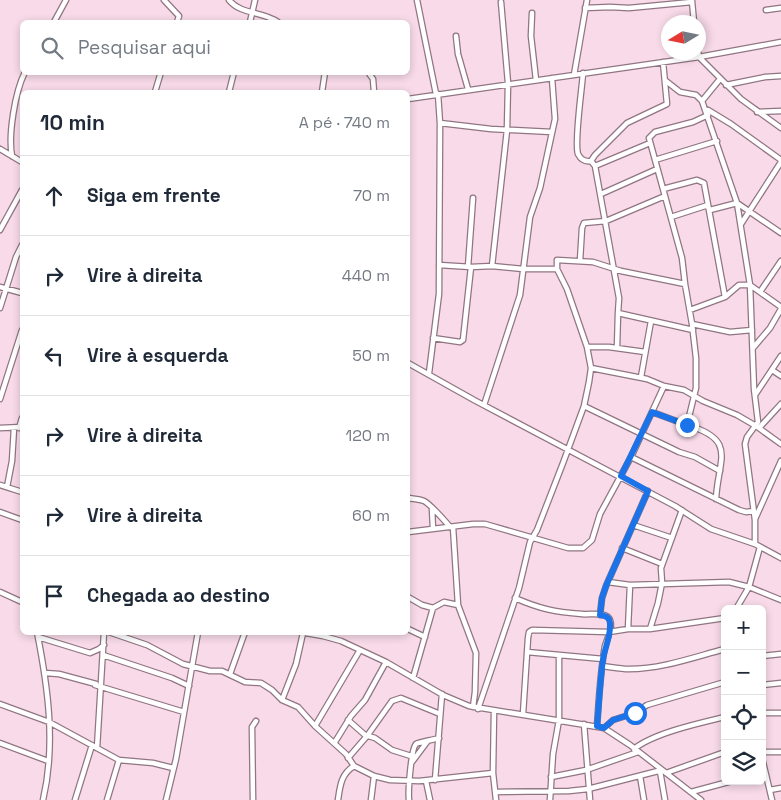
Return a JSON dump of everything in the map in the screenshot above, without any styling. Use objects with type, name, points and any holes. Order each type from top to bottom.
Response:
[{"type":"street","points":[[55,20],[66,0]]},
{"type":"street","points":[[164,0],[178,13],[178,20]]},
{"type":"street","points":[[229,0],[232,4],[246,11],[266,15],[275,20]]},
{"type":"street","points":[[251,20],[255,0]]},
{"type":"street","points":[[417,0],[437,94],[440,123],[439,294],[429,373]]},
{"type":"street","points":[[574,75],[586,0]]},
{"type":"street","points":[[585,8],[628,8],[692,1],[693,15]]},
{"type":"street","points":[[492,266],[507,130],[508,83],[501,2]]},
{"type":"street","points":[[766,10],[781,8]]},
{"type":"street","points":[[532,13],[531,36],[536,80]]},
{"type":"street","points":[[456,36],[458,54],[468,89]]},
{"type":"street","points":[[706,54],[781,42]]},
{"type":"street","points":[[410,99],[673,60]]},
{"type":"street","points":[[703,60],[726,85],[757,112],[781,128]]},
{"type":"street","points":[[591,161],[627,123],[667,104],[663,62]]},
{"type":"street","points":[[583,73],[577,147],[580,157],[591,161],[595,166],[601,194],[619,298],[616,348]]},
{"type":"street","points":[[12,156],[11,129],[16,97],[23,75]]},
{"type":"street","points":[[156,90],[160,75]]},
{"type":"street","points":[[230,90],[233,75]]},
{"type":"street","points":[[322,90],[325,75]]},
{"type":"street","points":[[370,75],[373,79],[374,90]]},
{"type":"street","points":[[726,85],[781,76]]},
{"type":"street","points":[[484,405],[516,308],[530,217],[540,188],[555,119],[552,78]]},
{"type":"street","points":[[702,101],[720,79]]},
{"type":"street","points":[[666,81],[680,92],[696,96],[702,101],[708,112],[737,203],[750,285],[758,427]]},
{"type":"street","points":[[757,112],[781,111]]},
{"type":"street","points":[[687,425],[696,388],[696,362],[690,310],[682,258],[657,169],[650,136],[655,132],[693,122],[708,112]]},
{"type":"street","points":[[708,112],[731,124],[781,161],[741,224]]},
{"type":"street","points":[[440,123],[507,130],[552,132]]},
{"type":"street","points":[[655,160],[717,141]]},
{"type":"street","points":[[595,166],[650,142]]},
{"type":"street","points":[[0,149],[20,161]]},
{"type":"street","points":[[601,194],[657,169]]},
{"type":"street","points":[[663,189],[697,180],[704,183],[725,297]]},
{"type":"street","points":[[1,228],[20,194]]},
{"type":"street","points":[[580,261],[582,225],[584,223],[606,221],[665,196]]},
{"type":"street","points":[[433,338],[460,342],[463,340],[473,198]]},
{"type":"street","points":[[671,217],[709,207],[737,203],[781,233]]},
{"type":"street","points":[[0,305],[20,249]]},
{"type":"street","points":[[475,708],[519,588],[532,538],[538,530],[584,406],[591,368],[587,347],[567,290],[557,269],[557,260],[605,265],[614,270],[685,284]]},
{"type":"street","points":[[760,292],[781,261]]},
{"type":"street","points":[[439,265],[492,266],[523,270],[557,269]]},
{"type":"street","points":[[690,310],[725,297],[737,286],[750,285],[781,308],[770,328],[753,348]]},
{"type":"street","points":[[0,287],[20,292]]},
{"type":"street","points":[[618,313],[651,321],[730,332],[752,330]]},
{"type":"street","points":[[640,377],[651,321]]},
{"type":"street","points":[[0,400],[2,384],[20,335]]},
{"type":"street","points":[[587,347],[645,352]]},
{"type":"street","points":[[755,395],[781,356]]},
{"type":"street","points":[[410,364],[484,405],[621,476],[718,532],[755,544],[781,558]]},
{"type":"street","points":[[591,368],[640,377],[664,386],[684,390],[693,396],[737,415],[758,427],[781,444]]},
{"type":"street","points":[[772,370],[781,376]]},
{"type":"street","points":[[410,532],[485,524],[573,549],[587,546],[592,540],[600,514],[631,457],[664,386]]},
{"type":"street","points":[[755,544],[755,520],[745,444],[747,437],[781,404]]},
{"type":"street","points":[[584,406],[679,452],[695,457],[720,471]]},
{"type":"street","points":[[652,412],[687,425],[713,437],[719,442],[723,458],[716,499]]},
{"type":"street","points":[[0,428],[18,428],[7,487]]},
{"type":"street","points":[[631,457],[716,499],[744,511],[754,511]]},
{"type":"street","points":[[755,520],[779,470],[781,461]]},
{"type":"street","points":[[0,485],[20,491]]},
{"type":"street","points":[[600,615],[602,598],[608,582],[648,491]]},
{"type":"street","points":[[410,498],[423,501],[452,527],[458,605],[476,652],[475,708]]},
{"type":"street","points":[[432,508],[433,529]]},
{"type":"street","points":[[650,629],[662,583],[660,574],[662,564],[682,510]]},
{"type":"street","points":[[0,512],[20,519]]},
{"type":"street","points":[[633,526],[672,538]]},
{"type":"street","points":[[738,605],[748,587],[760,547]]},
{"type":"street","points":[[622,548],[662,564]]},
{"type":"street","points":[[608,582],[630,585],[729,582],[781,600]]},
{"type":"street","points":[[628,629],[630,585]]},
{"type":"street","points":[[0,592],[20,601]]},
{"type":"street","points":[[410,598],[422,605],[433,608],[444,602],[458,605]]},
{"type":"street","points":[[515,598],[540,609],[600,615],[606,616],[609,619],[609,632],[602,666],[597,726]]},
{"type":"street","points":[[414,678],[433,608]]},
{"type":"street","points":[[523,714],[528,638],[529,632],[532,630],[609,632],[628,629],[650,629],[721,619]]},
{"type":"street","points":[[410,631],[425,637]]},
{"type":"street","points":[[43,800],[48,780],[49,722],[45,673],[38,635],[90,652],[104,645]]},
{"type":"street","points":[[97,748],[104,635]]},
{"type":"street","points":[[118,635],[147,645],[183,664],[230,674],[245,682],[261,683],[282,700],[298,707],[315,726],[334,742],[354,766],[374,776],[390,780],[410,781],[494,773]]},
{"type":"street","points":[[166,800],[172,768],[176,759],[198,635]]},
{"type":"street","points":[[230,674],[244,635]]},
{"type":"street","points":[[282,700],[296,664],[302,635]]},
{"type":"street","points":[[314,635],[333,638],[360,650],[386,662],[442,694],[475,708],[604,728],[701,800]]},
{"type":"street","points":[[315,726],[360,650]]},
{"type":"street","points":[[602,666],[627,669],[646,668],[670,664],[721,650]]},
{"type":"street","points":[[527,652],[603,659]]},
{"type":"street","points":[[766,656],[781,654]]},
{"type":"street","points":[[103,655],[172,678],[189,686]]},
{"type":"street","points":[[550,800],[550,777],[559,720],[559,656]]},
{"type":"street","points":[[334,742],[348,720],[365,700],[386,662]]},
{"type":"street","points":[[45,673],[60,674],[102,685],[184,712]]},
{"type":"street","points":[[604,728],[613,720],[635,713],[646,705],[721,683]]},
{"type":"street","points":[[766,685],[781,683]]},
{"type":"street","points":[[435,780],[442,694]]},
{"type":"street","points":[[348,758],[395,699],[401,698],[440,714]]},
{"type":"street","points":[[0,704],[49,722],[119,760],[153,763],[172,768]]},
{"type":"street","points":[[494,711],[496,800]]},
{"type":"street","points":[[766,713],[781,713]]},
{"type":"street","points":[[550,777],[586,770],[636,751],[661,736],[721,718]]},
{"type":"street","points":[[348,720],[367,736],[375,738],[392,750],[411,756]]},
{"type":"street","points":[[253,800],[252,727],[256,721]]},
{"type":"street","points":[[584,724],[586,770],[590,800]]},
{"type":"street","points":[[408,800],[412,751],[416,744],[439,738]]},
{"type":"street","points":[[412,762],[427,742]]},
{"type":"street","points":[[0,743],[48,761]]},
{"type":"street","points":[[75,800],[92,745]]},
{"type":"street","points":[[766,752],[781,752]]},
{"type":"street","points":[[496,792],[588,789],[663,771],[721,753]]},
{"type":"street","points":[[107,800],[119,760]]},
{"type":"street","points":[[338,800],[344,775],[354,766]]},
{"type":"street","points":[[663,771],[665,800]]},
{"type":"street","points":[[371,800],[374,776]]},
{"type":"street","points":[[640,776],[644,800]]},
{"type":"street","points":[[766,779],[772,800]]},
{"type":"street","points":[[426,780],[430,800]]},
{"type":"street","points":[[692,793],[721,784]]},
{"type":"street","points":[[770,790],[781,788]]},
{"type":"street","points":[[692,793],[692,800]]},
{"type":"route","points":[[635,713],[613,720],[604,728],[597,726],[600,683],[610,624],[606,616],[600,615],[602,598],[648,491],[621,476],[652,412],[687,425]]}]
